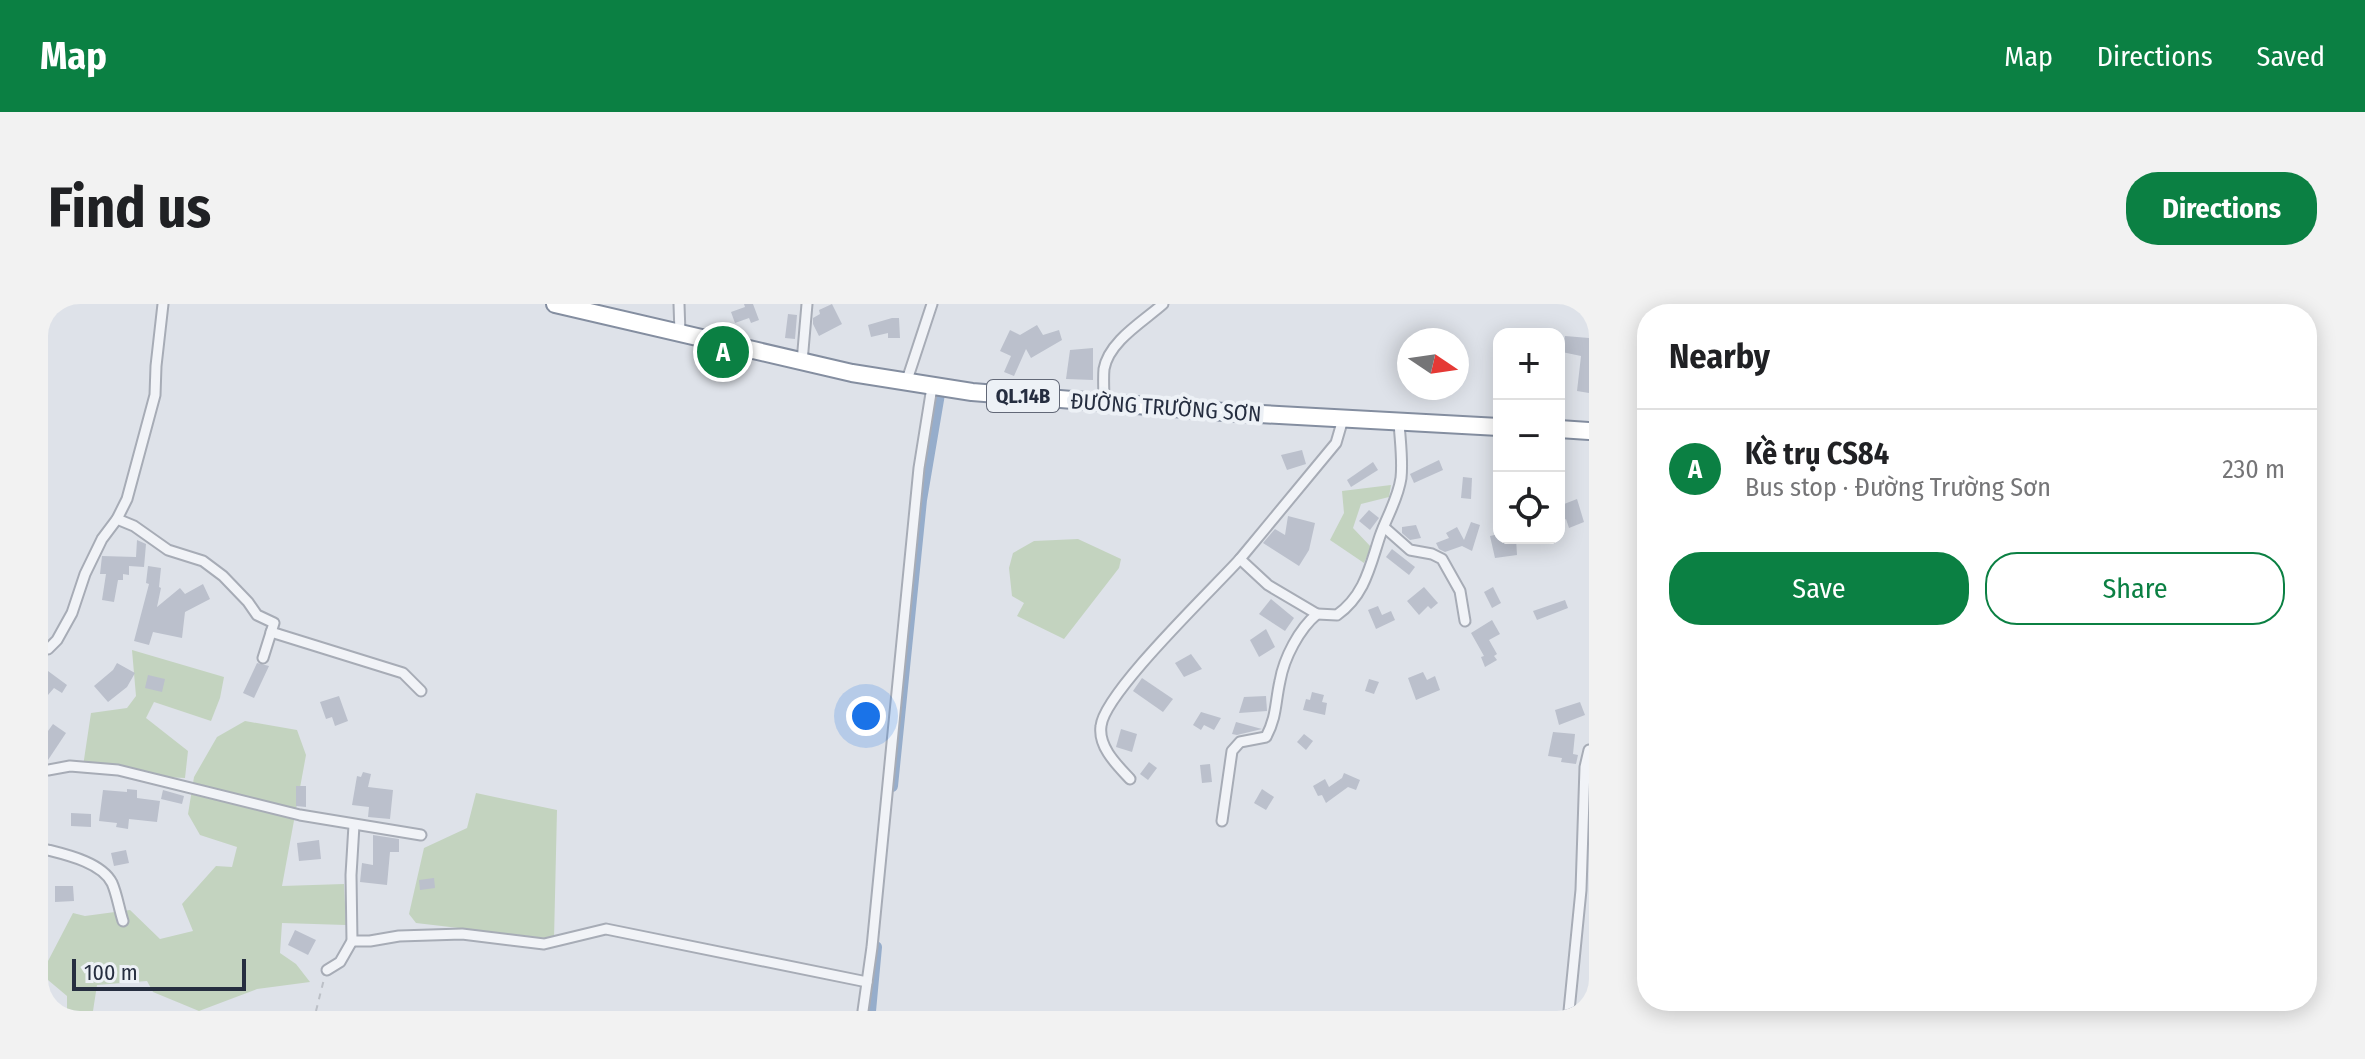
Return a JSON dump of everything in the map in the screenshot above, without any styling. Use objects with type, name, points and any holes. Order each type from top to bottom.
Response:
[{"type":"highway","name":"ĐƯỜNG TRƯỜNG SƠN","points":[[555,304],[606,310],[680,333],[802,362],[932,387],[1224,412],[1493,427]]},
{"type":"highway","points":[[1565,429],[1589,431]]},
{"type":"street","points":[[48,649],[57,640],[72,613],[85,574],[127,499],[151,418],[163,304]]},
{"type":"street","points":[[679,304],[680,333]]},
{"type":"street","points":[[802,362],[807,304]]},
{"type":"street","points":[[906,383],[932,304]]},
{"type":"street","points":[[1104,401],[1104,367],[1124,337],[1161,305]]},
{"type":"street","points":[[863,1011],[919,468],[932,387]]},
{"type":"street","points":[[1130,779],[1103,742],[1101,726],[1106,710],[1140,666],[1240,559],[1336,443],[1343,419]]},
{"type":"street","points":[[1240,559],[1268,585],[1317,614],[1337,615],[1358,596],[1397,498],[1401,475],[1399,422]]},
{"type":"street","points":[[117,519],[134,526],[168,550],[203,561],[223,576],[257,615],[274,623],[263,658]]},
{"type":"street","points":[[1384,527],[1410,550],[1442,559],[1462,596],[1465,621]]},
{"type":"street","points":[[1222,821],[1232,751],[1240,742],[1266,737],[1277,711],[1279,683],[1286,659],[1309,621],[1317,614]]},
{"type":"street","points":[[271,632],[403,673],[421,691]]},
{"type":"street","points":[[1569,1011],[1581,890],[1585,767],[1589,750]]},
{"type":"street","points":[[48,770],[70,766],[118,770],[300,815],[421,835]]},
{"type":"street","points":[[327,970],[340,962],[352,941],[354,825]]},
{"type":"street","points":[[48,850],[88,864],[107,876],[113,885],[123,921]]},
{"type":"street","points":[[352,941],[462,934],[544,944],[606,929],[867,982]]},
{"type":"path","points":[[316,1011],[327,970]]},
{"type":"green space","points":[[1391,485],[1389,497],[1361,504],[1353,528],[1371,547],[1364,563],[1330,540],[1344,513],[1342,491]]},
{"type":"green space","points":[[1078,539],[1121,559],[1119,568],[1064,639],[1017,616],[1024,603],[1012,596],[1009,568],[1013,553],[1034,541]]},
{"type":"green space","points":[[132,650],[224,677],[211,721],[154,702],[146,718],[188,751],[185,778],[82,773],[91,713],[127,708],[136,696]]},
{"type":"green space","points":[[245,721],[297,730],[306,755],[282,886],[344,884],[346,925],[282,923],[280,953],[296,964],[310,982],[257,989],[199,1011],[153,992],[147,981],[97,985],[93,1011],[67,1011],[67,996],[48,980],[48,961],[73,913],[85,916],[130,910],[160,939],[193,931],[182,904],[216,866],[232,867],[237,847],[200,835],[188,814],[194,777],[217,737]]},
{"type":"green space","points":[[476,793],[557,810],[554,939],[416,923],[409,914],[424,848],[467,828]]},
{"type":"building","points":[[744,304],[753,304],[759,320],[751,323],[749,318],[735,323],[731,312],[745,307]]},
{"type":"building","points":[[832,304],[842,324],[819,336],[813,318],[820,314],[819,310]]},
{"type":"building","points":[[788,314],[797,315],[795,339],[785,338]]},
{"type":"building","points":[[899,318],[900,338],[888,338],[888,333],[871,337],[868,325]]},
{"type":"building","points":[[1037,325],[1043,335],[1059,330],[1062,340],[1031,358],[1026,349],[1014,376],[1004,372],[1011,356],[1000,351],[1010,330],[1020,335]]},
{"type":"building","points":[[1565,336],[1589,338],[1589,393],[1577,391],[1581,356],[1565,353]]},
{"type":"building","points":[[1093,348],[1093,380],[1066,379],[1070,350]]},
{"type":"building","points":[[1302,450],[1306,464],[1287,470],[1281,455]]},
{"type":"building","points":[[1439,460],[1443,470],[1414,483],[1410,474]]},
{"type":"building","points":[[1373,462],[1378,470],[1351,487],[1347,480]]},
{"type":"building","points":[[1463,477],[1472,478],[1471,499],[1461,498]]},
{"type":"building","points":[[1577,499],[1584,522],[1569,528],[1565,520],[1565,504]]},
{"type":"building","points":[[1369,510],[1379,518],[1370,530],[1359,521]]},
{"type":"building","points":[[1288,516],[1315,523],[1309,550],[1299,566],[1263,543],[1275,529],[1285,535]]},
{"type":"building","points":[[1471,522],[1480,525],[1472,551],[1462,546],[1445,552],[1439,549],[1436,543],[1449,538],[1446,533],[1457,527],[1464,540]]},
{"type":"building","points":[[1416,525],[1421,538],[1410,540],[1402,533],[1402,527]]},
{"type":"building","points":[[1493,535],[1493,544],[1516,544],[1517,555],[1495,558],[1490,536]]},
{"type":"building","points":[[137,540],[146,544],[144,567],[129,566],[129,575],[123,574],[123,580],[118,580],[114,602],[102,600],[106,574],[100,574],[102,556],[136,557]]},
{"type":"building","points":[[1392,549],[1415,567],[1409,575],[1386,557]]},
{"type":"building","points":[[148,566],[161,568],[157,607],[180,588],[185,594],[203,584],[210,599],[185,612],[182,638],[153,632],[149,645],[134,641],[149,584],[146,583]]},
{"type":"building","points":[[1424,587],[1438,603],[1431,609],[1428,606],[1419,615],[1407,601]]},
{"type":"building","points":[[1493,587],[1501,603],[1492,608],[1484,592]]},
{"type":"building","points":[[1271,599],[1294,618],[1285,631],[1259,614]]},
{"type":"building","points":[[1565,600],[1568,608],[1537,620],[1533,611]]},
{"type":"building","points":[[1378,606],[1382,615],[1391,611],[1395,620],[1376,629],[1368,610]]},
{"type":"building","points":[[1492,620],[1500,634],[1489,640],[1497,660],[1485,667],[1481,657],[1484,656],[1471,633]]},
{"type":"building","points":[[1266,629],[1275,647],[1259,657],[1250,640]]},
{"type":"building","points":[[1191,654],[1202,669],[1184,677],[1175,663]]},
{"type":"building","points":[[117,663],[135,673],[127,687],[108,702],[94,686]]},
{"type":"building","points":[[257,663],[269,666],[254,698],[243,693]]},
{"type":"building","points":[[48,671],[67,685],[62,693],[54,688],[48,695]]},
{"type":"building","points":[[1423,672],[1427,680],[1435,676],[1440,690],[1416,700],[1408,678]]},
{"type":"building","points":[[148,675],[165,679],[162,692],[145,688]]},
{"type":"building","points":[[1142,678],[1173,699],[1163,712],[1133,691]]},
{"type":"building","points":[[1369,679],[1379,682],[1374,694],[1365,691]]},
{"type":"building","points":[[1312,692],[1324,695],[1322,702],[1327,703],[1325,715],[1303,710]]},
{"type":"building","points":[[339,696],[348,721],[335,726],[332,717],[326,719],[320,702]]},
{"type":"building","points":[[1266,696],[1267,711],[1239,713],[1244,697]]},
{"type":"building","points":[[1580,702],[1585,715],[1559,725],[1555,710]]},
{"type":"building","points":[[1201,712],[1221,718],[1214,730],[1204,725],[1201,730],[1193,725]]},
{"type":"building","points":[[1236,722],[1262,729],[1232,734]]},
{"type":"building","points":[[53,724],[66,733],[48,760],[48,731]]},
{"type":"building","points":[[1121,729],[1137,734],[1132,752],[1116,747]]},
{"type":"building","points":[[1553,732],[1575,734],[1573,754],[1578,755],[1576,764],[1548,756]]},
{"type":"building","points":[[1304,734],[1313,741],[1306,750],[1297,742]]},
{"type":"building","points":[[1149,762],[1157,768],[1148,780],[1140,774]]},
{"type":"building","points":[[1210,764],[1212,782],[1202,783],[1200,765]]},
{"type":"building","points":[[363,772],[371,774],[368,787],[393,790],[390,819],[368,817],[369,807],[352,805],[357,776],[361,777]]},
{"type":"building","points":[[1344,773],[1360,780],[1356,790],[1348,787],[1326,803],[1313,786],[1325,779],[1329,787]]},
{"type":"building","points":[[296,786],[306,786],[306,807],[296,806]]},
{"type":"building","points":[[127,789],[137,790],[137,798],[160,801],[157,822],[129,819],[128,829],[116,827],[117,823],[99,821],[103,790],[127,792]]},
{"type":"building","points":[[1262,789],[1274,797],[1266,810],[1254,803]]},
{"type":"building","points":[[163,790],[184,796],[182,804],[161,799]]},
{"type":"building","points":[[71,813],[91,814],[91,827],[71,826]]},
{"type":"building","points":[[373,835],[399,839],[399,852],[390,852],[387,885],[360,882],[362,863],[373,865]]},
{"type":"building","points":[[319,840],[321,859],[299,861],[297,843]]},
{"type":"building","points":[[126,850],[129,863],[114,866],[111,853]]},
{"type":"building","points":[[434,878],[435,888],[420,890],[419,880]]},
{"type":"building","points":[[55,886],[73,886],[74,901],[55,902]]},
{"type":"building","points":[[295,930],[316,940],[308,955],[288,945]]},
{"type":"waterway","points":[[892,786],[921,500],[940,388]]},
{"type":"waterway","points":[[870,1011],[876,947]]},
{"type":"place","name":"Kề trụ CS84","points":[[723,352]]}]
